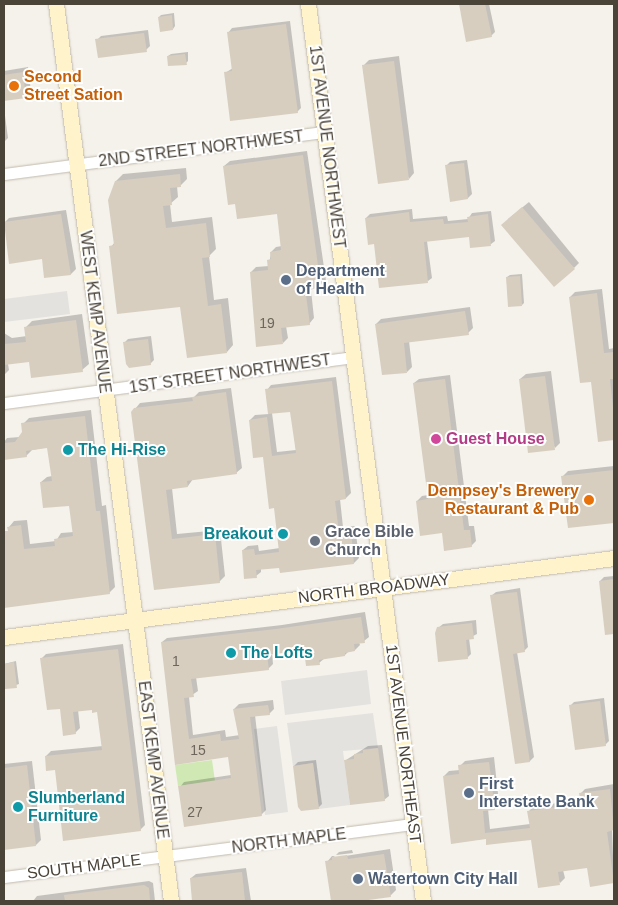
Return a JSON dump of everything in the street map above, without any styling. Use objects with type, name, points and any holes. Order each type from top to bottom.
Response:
[{"type":"street","name":"WEST KEMP AVENUE","points":[[56,4],[134,619]]},
{"type":"street","name":"1ST AVENUE NORTHWEST","points":[[308,4],[384,588]]},
{"type":"street","name":"2ND STREET NORTHWEST","points":[[4,174],[325,132]]},
{"type":"street","name":"1ST STREET NORTHWEST","points":[[4,403],[354,357]]},
{"type":"street","name":"NORTH BROADWAY","points":[[4,637],[614,558]]},
{"type":"street","name":"1ST AVENUE NORTHEAST","points":[[384,588],[423,901]]},
{"type":"street","name":"EAST KEMP AVENUE","points":[[134,619],[171,901]]},
{"type":"street","name":"NORTH MAPLE","points":[[165,857],[413,824]]},
{"type":"street","name":"SOUTH MAPLE","points":[[4,877],[165,857]]},
{"type":"green space","points":[[212,760],[215,781],[178,786],[175,765]]},
{"type":"shaded area","points":[[67,291],[70,314],[4,322],[4,299]]},
{"type":"shaded area","points":[[367,670],[371,704],[285,715],[281,681]]},
{"type":"shaded area","points":[[373,713],[378,748],[343,751],[350,805],[319,809],[313,763],[293,766],[287,723]]},
{"type":"shaded area","points":[[277,726],[288,812],[265,815],[254,729]]},
{"type":"building","points":[[459,4],[485,4],[492,37],[466,42]]},
{"type":"building","points":[[172,15],[173,30],[160,32],[158,17]]},
{"type":"building","points":[[286,24],[298,113],[230,121],[224,72],[232,71],[227,32]]},
{"type":"building","points":[[144,33],[147,52],[98,58],[95,39]]},
{"type":"building","points":[[185,54],[187,65],[168,66],[167,56]]},
{"type":"building","points":[[394,61],[409,180],[378,184],[362,65]]},
{"type":"building","name":"Second Street Sation","points":[[23,72],[26,98],[4,101],[4,75]]},
{"type":"building","points":[[303,155],[321,288],[308,289],[308,295],[306,295],[310,325],[281,328],[283,344],[256,347],[250,272],[268,270],[267,260],[271,259],[270,252],[281,250],[277,214],[237,219],[235,204],[228,205],[223,166]]},
{"type":"building","points":[[464,163],[468,199],[450,202],[445,165]]},
{"type":"building","points":[[180,174],[181,187],[170,188],[172,205],[163,206],[166,228],[206,223],[210,257],[202,258],[208,306],[221,304],[227,353],[187,358],[180,307],[117,314],[109,246],[114,245],[108,200],[115,181]]},
{"type":"building","points":[[522,207],[575,269],[554,287],[501,225]]},
{"type":"building","points":[[409,212],[410,222],[443,219],[444,224],[468,222],[467,217],[488,214],[491,246],[470,248],[469,237],[424,242],[428,283],[379,288],[374,244],[368,245],[365,218]]},
{"type":"building","points":[[61,214],[71,275],[44,278],[42,259],[9,264],[4,222]]},
{"type":"building","points":[[520,276],[522,306],[508,307],[506,277]]},
{"type":"building","points":[[597,293],[604,353],[614,352],[614,379],[610,379],[614,417],[614,440],[598,442],[591,382],[580,383],[569,297]]},
{"type":"building","points":[[465,311],[469,335],[404,343],[407,373],[382,375],[375,324]]},
{"type":"building","points":[[76,320],[83,372],[31,378],[29,362],[4,365],[4,344],[26,342],[24,327]]},
{"type":"building","points":[[148,339],[151,365],[129,368],[126,364],[123,342]]},
{"type":"building","points":[[545,376],[555,450],[528,453],[519,379]]},
{"type":"building","name":"Guest House","points":[[445,379],[464,530],[470,530],[472,547],[444,551],[442,533],[420,536],[416,501],[428,499],[413,383]]},
{"type":"building","points":[[332,381],[346,499],[335,501],[339,532],[351,530],[354,564],[280,573],[279,568],[256,570],[257,578],[244,579],[242,550],[254,549],[255,555],[279,552],[274,508],[269,509],[263,457],[253,458],[249,420],[267,417],[272,456],[296,453],[290,412],[268,414],[265,389]]},
{"type":"building","points":[[226,392],[237,474],[187,481],[188,487],[166,490],[172,539],[215,534],[220,583],[154,590],[131,412],[134,408],[193,401],[192,397]]},
{"type":"building","points":[[85,416],[96,511],[100,511],[110,594],[4,608],[4,531],[8,531],[7,527],[21,525],[24,549],[55,546],[54,539],[73,536],[69,506],[43,508],[40,482],[52,481],[47,448],[26,451],[27,457],[4,460],[4,443],[15,442],[22,432],[21,423]]},
{"type":"building","name":"Dempsey's Brewery Restaurant & Pub","points":[[614,470],[614,523],[568,528],[561,476]]},
{"type":"building","points":[[614,579],[614,634],[605,635],[599,581]]},
{"type":"building","points":[[517,592],[525,652],[513,654],[530,762],[515,764],[490,595]]},
{"type":"building","points":[[361,617],[365,643],[354,644],[355,651],[345,653],[345,656],[319,660],[320,665],[306,666],[304,650],[267,655],[269,670],[191,679],[194,697],[184,698],[189,739],[220,734],[221,741],[239,739],[233,709],[268,705],[270,715],[250,717],[262,816],[184,827],[178,786],[231,778],[228,757],[175,765],[161,642]]},
{"type":"building","points":[[472,623],[474,639],[466,640],[468,659],[438,662],[435,633],[437,627]]},
{"type":"building","points":[[118,649],[141,831],[63,841],[55,770],[46,771],[45,756],[102,750],[97,712],[92,713],[92,710],[73,712],[76,734],[63,736],[60,709],[47,710],[40,658]]},
{"type":"building","points":[[14,662],[17,688],[5,689],[4,664]]},
{"type":"building","points":[[600,701],[606,746],[575,750],[569,705]]},
{"type":"building","points":[[378,748],[385,801],[350,805],[344,760],[354,759],[354,754],[363,753],[363,750]]},
{"type":"building","points":[[489,762],[495,810],[483,811],[485,833],[530,828],[527,811],[581,804],[579,793],[610,789],[614,830],[607,832],[614,883],[590,887],[587,868],[558,872],[560,885],[538,888],[531,840],[486,845],[486,839],[451,844],[443,776],[459,774],[458,765]]},
{"type":"building","points":[[313,763],[319,809],[301,811],[298,807],[293,766]]},
{"type":"building","name":"Slumberland Furniture","points":[[27,765],[36,846],[4,850],[4,768]]},
{"type":"building","name":"Watertown City Hall","points":[[384,854],[391,897],[361,901],[331,901],[325,861],[332,860],[332,857],[347,855],[348,859]]},
{"type":"building","points":[[242,872],[245,901],[192,901],[190,878]]},
{"type":"building","points":[[144,885],[149,888],[150,901],[65,901],[64,895]]},
{"type":"place","name":"Second Street Sation","points":[[14,86]]},
{"type":"place","name":"Department of Health","points":[[286,280]]},
{"type":"place","name":"Guest House","points":[[436,439]]},
{"type":"place","name":"The Hi-Rise","points":[[68,450]]},
{"type":"place","name":"Dempsey's Brewery Restaurant & Pub","points":[[589,500]]},
{"type":"place","name":"Breakout","points":[[283,534]]},
{"type":"place","name":"Grace Bible Church","points":[[315,541]]},
{"type":"place","name":"The Lofts","points":[[231,653]]},
{"type":"place","name":"First Interstate Bank","points":[[469,793]]},
{"type":"place","name":"Slumberland Furniture","points":[[18,807]]},
{"type":"place","name":"Watertown City Hall","points":[[358,879]]}]
